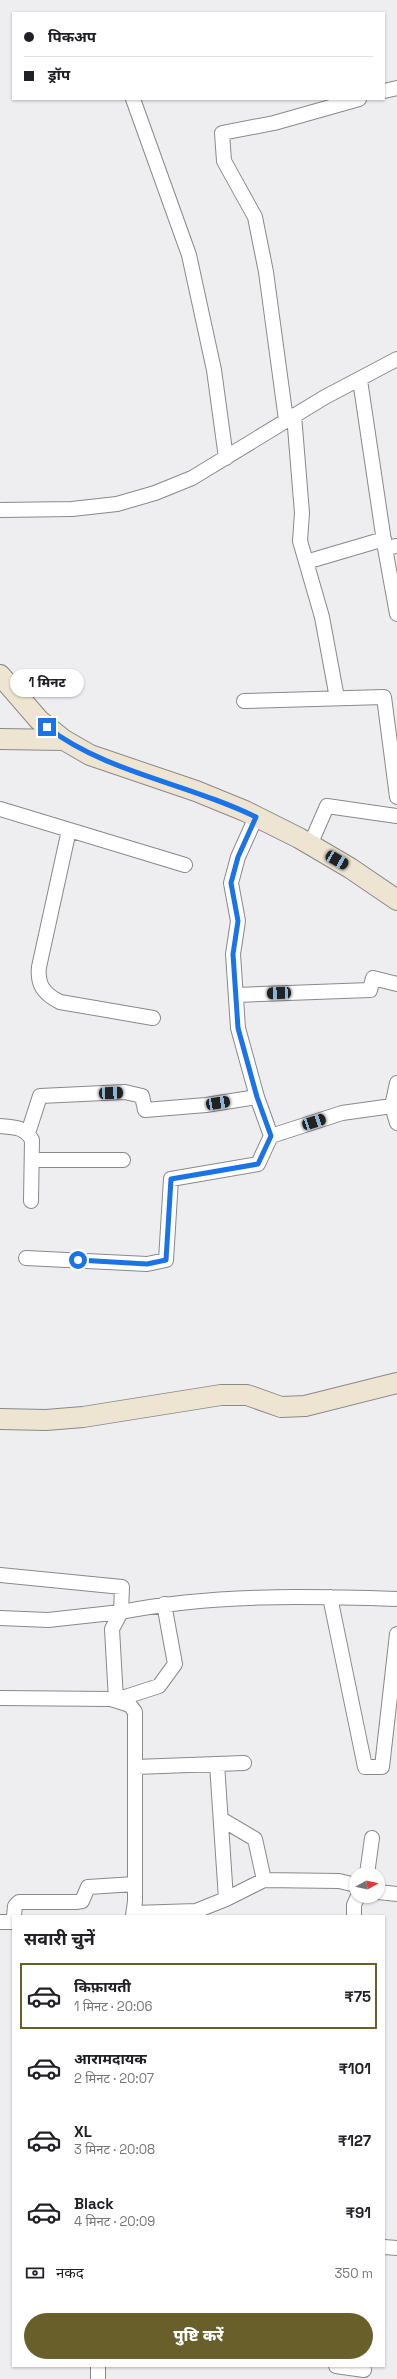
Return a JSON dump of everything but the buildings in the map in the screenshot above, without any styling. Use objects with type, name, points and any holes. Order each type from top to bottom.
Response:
[{"type":"street","points":[[385,91],[397,88]]},
{"type":"street","points":[[133,100],[189,255],[214,370],[226,458]]},
{"type":"street","points":[[337,698],[322,617],[300,541],[302,513],[290,418],[266,272],[255,217],[224,161],[222,133],[281,121],[355,100]]},
{"type":"street","points":[[0,510],[72,509],[117,504],[154,493],[192,478],[325,397],[360,380],[397,359]]},
{"type":"street","points":[[360,380],[389,544],[397,614]]},
{"type":"street","points":[[306,562],[389,544]]},
{"type":"street","points":[[0,676],[39,720],[64,740],[90,755],[196,791],[256,817],[350,868],[397,900]]},
{"type":"street","points":[[244,701],[384,697],[397,797]]},
{"type":"street","points":[[0,739],[64,740]]},
{"type":"street","points":[[310,845],[327,806],[397,816]]},
{"type":"street","points":[[0,809],[185,865]]},
{"type":"street","points":[[26,1258],[147,1264],[166,1260],[171,1179],[258,1164],[271,1136],[257,1097],[238,1028],[233,954],[238,921],[231,883],[238,857],[256,817]]},
{"type":"street","points":[[69,830],[39,967],[38,979],[42,989],[49,997],[60,1002],[153,1018]]},
{"type":"street","points":[[236,995],[370,990],[373,978],[397,984]]},
{"type":"street","points":[[397,1083],[392,1106],[397,1123]]},
{"type":"street","points":[[28,1133],[40,1096],[125,1092],[142,1096],[145,1110],[206,1105],[257,1097]]},
{"type":"street","points":[[271,1136],[342,1113],[392,1106]]},
{"type":"street","points":[[0,1126],[13,1126],[28,1133],[32,1140],[31,1201]]},
{"type":"street","points":[[32,1160],[123,1160]]},
{"type":"street","points":[[0,1419],[46,1420],[83,1417],[221,1395],[248,1395],[269,1405],[290,1407],[305,1406],[397,1384]]},
{"type":"street","points":[[0,1575],[122,1587],[121,1612],[112,1629],[116,1700]]},
{"type":"street","points":[[0,1618],[48,1620],[121,1612],[164,1604],[247,1597],[330,1596],[397,1599]]},
{"type":"street","points":[[330,1596],[365,1767],[382,1767],[397,1634]]},
{"type":"street","points":[[116,1700],[159,1686],[175,1664],[164,1604]]},
{"type":"street","points":[[0,1698],[116,1700],[130,1705],[135,1712],[134,1914],[196,1911],[226,1899],[264,1880],[339,1881],[349,1884]]},
{"type":"street","points":[[135,1767],[244,1763]]},
{"type":"street","points":[[217,1764],[226,1899]]},
{"type":"street","points":[[220,1819],[254,1839],[264,1880]]},
{"type":"street","points":[[368,1867],[372,1838]]},
{"type":"street","points":[[14,1915],[15,1906],[19,1902],[76,1902],[82,1901],[88,1887],[135,1884]]},
{"type":"street","points":[[385,1893],[397,1894]]},
{"type":"street","points":[[354,1915],[355,1903]]},
{"type":"street","points":[[0,1922],[12,1922]]},
{"type":"street","points":[[385,2247],[397,2248]]},
{"type":"street","points":[[98,2367],[98,2379]]},
{"type":"street","points":[[341,2367],[364,2372]]},
{"type":"route","points":[[47,727],[64,740],[90,755],[196,791],[256,817],[238,857],[231,883],[238,921],[233,954],[238,1028],[257,1097],[271,1136],[258,1164],[171,1179],[166,1260],[147,1264],[78,1260]]}]
